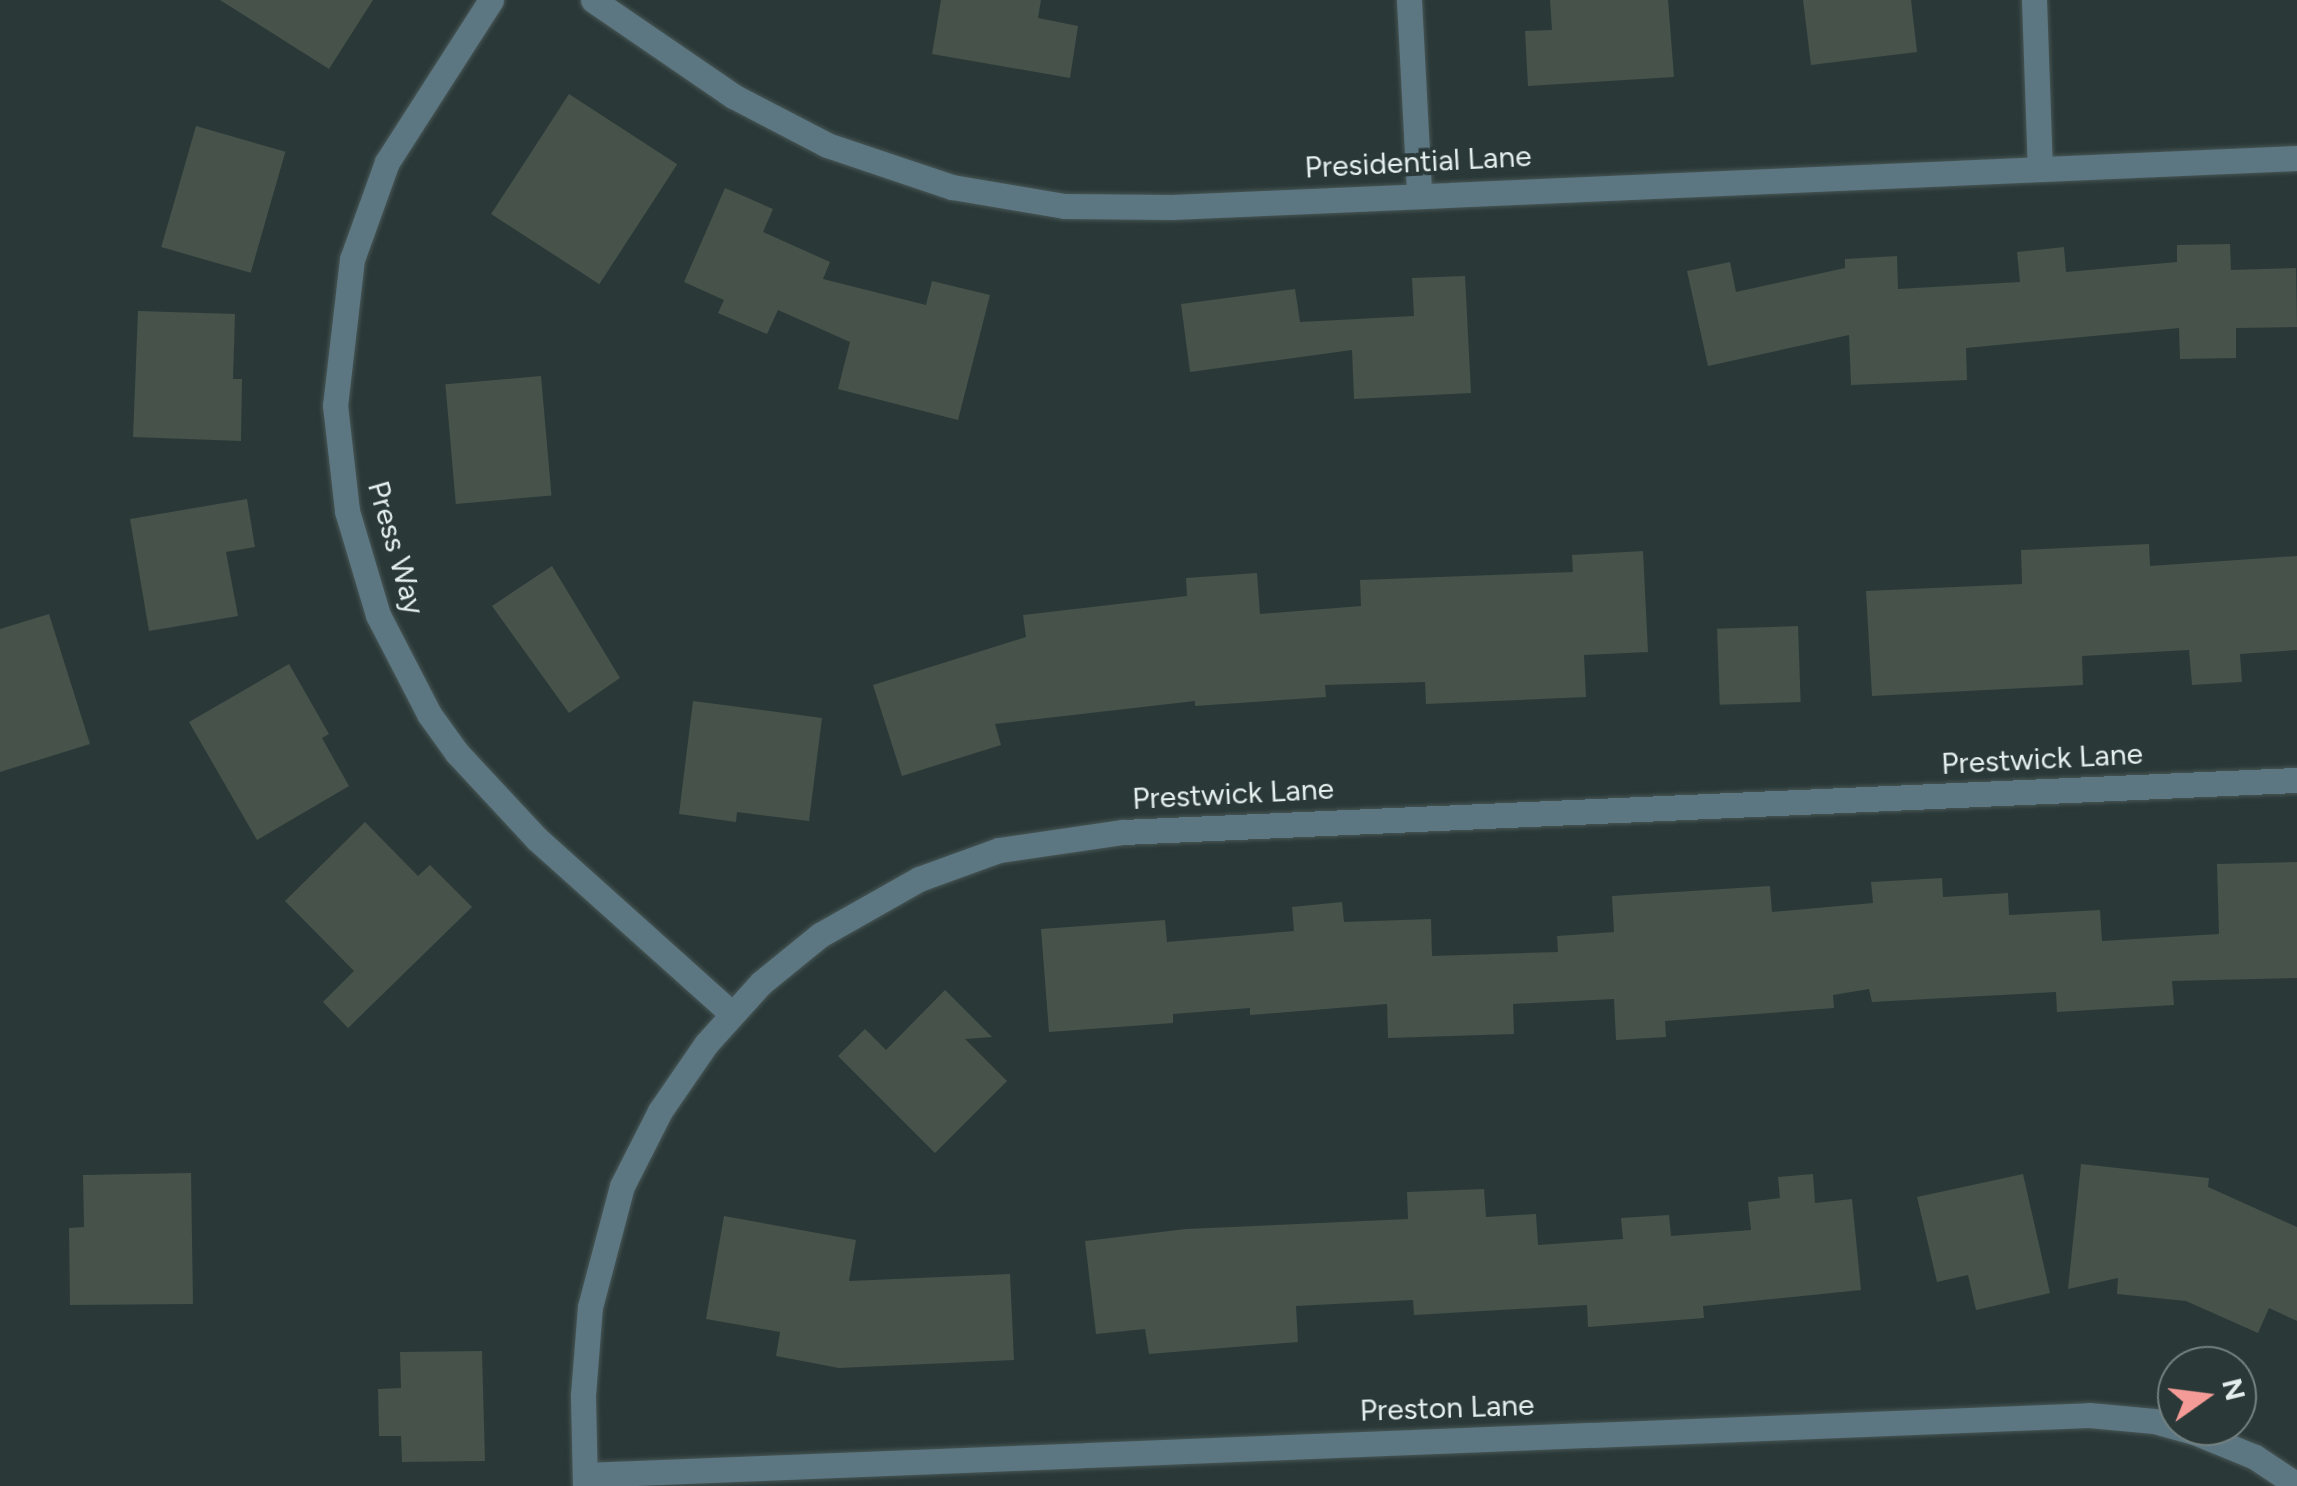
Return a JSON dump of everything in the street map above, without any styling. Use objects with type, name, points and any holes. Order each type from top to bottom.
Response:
[{"type":"street","name":"Press Way","points":[[491,0],[387,162],[352,259],[335,406],[348,511],[378,616],[429,714],[458,752],[537,839],[732,1014]]},
{"type":"street","name":"Presidential Lane","points":[[593,0],[778,123],[888,168],[1012,200],[1115,208],[2297,158]]},
{"type":"street","points":[[1410,0],[1419,194]]},
{"type":"street","points":[[2034,0],[2040,168]]},
{"type":"street","name":"Prestwick Lane","points":[[585,1481],[585,1350],[609,1226],[622,1186],[660,1111],[732,1014],[795,954],[894,891],[999,850],[1079,836],[2297,780]]},
{"type":"street","name":"Preston Lane","points":[[585,1481],[2089,1415],[2154,1421],[2194,1432],[2254,1457],[2297,1486]]},
{"type":"building","points":[[220,0],[373,0],[329,69]]},
{"type":"building","points":[[941,0],[1041,0],[1038,18],[1078,26],[1070,78],[932,54]]},
{"type":"building","points":[[1550,0],[1668,0],[1674,77],[1528,86],[1525,31],[1552,30]]},
{"type":"building","points":[[1803,0],[1911,0],[1917,52],[1811,65]]},
{"type":"building","points":[[569,94],[677,164],[599,284],[491,214]]},
{"type":"building","points":[[196,126],[285,152],[251,273],[161,247]]},
{"type":"building","points":[[725,188],[773,209],[763,232],[830,262],[823,279],[926,305],[932,281],[990,295],[958,420],[838,389],[850,342],[778,310],[767,334],[718,313],[724,300],[684,282]]},
{"type":"building","points":[[2230,244],[2231,270],[2296,268],[2297,327],[2236,328],[2236,358],[2180,359],[2179,328],[1966,348],[1967,380],[1851,385],[1849,335],[1708,366],[1687,271],[1730,262],[1736,292],[1845,268],[1845,259],[1897,256],[1898,289],[2020,282],[2017,252],[2064,247],[2066,272],[2177,262],[2177,245]]},
{"type":"building","points":[[1465,276],[1471,393],[1354,399],[1352,350],[1190,372],[1181,304],[1295,289],[1300,322],[1414,316],[1412,278]]},
{"type":"building","points":[[138,311],[235,314],[233,379],[242,379],[241,441],[133,437]]},
{"type":"building","points":[[541,376],[551,496],[456,504],[445,384]]},
{"type":"building","points":[[247,499],[255,547],[226,552],[238,616],[149,631],[130,519]]},
{"type":"building","points":[[2149,544],[2150,566],[2297,556],[2297,650],[2240,654],[2242,682],[2192,685],[2189,650],[2082,656],[2083,685],[1872,696],[1866,591],[2022,584],[2021,550]]},
{"type":"building","points":[[1643,551],[1648,652],[1584,655],[1586,697],[1426,704],[1425,682],[1325,685],[1326,697],[1195,706],[1195,701],[995,724],[1001,745],[902,776],[873,685],[1026,637],[1023,615],[1187,596],[1186,578],[1257,573],[1260,614],[1361,606],[1360,580],[1573,572],[1572,555]]},
{"type":"building","points":[[552,566],[620,678],[569,713],[492,606]]},
{"type":"building","points":[[49,614],[90,744],[0,772],[0,629]]},
{"type":"building","points":[[1798,626],[1801,702],[1720,705],[1717,629]]},
{"type":"building","points":[[289,664],[329,734],[322,738],[349,786],[257,840],[189,722]]},
{"type":"building","points":[[693,701],[822,718],[809,821],[737,812],[736,822],[679,814]]},
{"type":"building","points":[[365,822],[418,876],[430,865],[472,907],[348,1028],[323,1002],[354,971],[285,901]]},
{"type":"building","points":[[2297,862],[2297,978],[2172,981],[2174,1005],[2057,1012],[2056,992],[1872,1002],[1869,989],[1833,995],[1834,1008],[1665,1021],[1666,1037],[1616,1040],[1614,999],[1513,1004],[1514,1034],[1388,1038],[1387,1004],[1250,1015],[1250,1008],[1173,1014],[1173,1023],[1049,1032],[1041,929],[1165,920],[1167,942],[1294,931],[1292,907],[1342,902],[1344,922],[1431,919],[1432,956],[1558,952],[1557,936],[1614,932],[1612,896],[1770,886],[1772,912],[1873,903],[1871,882],[1942,878],[1943,897],[2008,893],[2009,915],[2100,910],[2102,941],[2219,934],[2217,864]]},
{"type":"building","points":[[945,990],[992,1037],[965,1039],[1007,1081],[935,1153],[838,1056],[865,1029],[886,1050]]},
{"type":"building","points":[[2081,1164],[2209,1178],[2208,1187],[2297,1227],[2297,1321],[2269,1308],[2258,1333],[2186,1301],[2117,1294],[2118,1278],[2068,1289]]},
{"type":"building","points":[[191,1173],[193,1304],[70,1305],[69,1228],[84,1227],[83,1175]]},
{"type":"building","points":[[1813,1174],[1815,1203],[1852,1199],[1861,1290],[1703,1306],[1704,1318],[1588,1327],[1587,1305],[1414,1315],[1413,1300],[1296,1306],[1298,1342],[1149,1354],[1145,1329],[1096,1334],[1085,1241],[1186,1229],[1408,1219],[1407,1192],[1484,1189],[1486,1217],[1536,1214],[1538,1245],[1623,1239],[1621,1218],[1669,1215],[1671,1236],[1751,1230],[1748,1202],[1780,1198],[1778,1177]]},
{"type":"building","points":[[2023,1174],[2050,1293],[1976,1310],[1968,1275],[1937,1282],[1917,1197]]},
{"type":"building","points":[[724,1216],[856,1240],[849,1281],[1010,1274],[1014,1360],[839,1368],[776,1356],[780,1332],[706,1319]]},
{"type":"building","points":[[482,1351],[485,1461],[402,1462],[401,1436],[379,1436],[378,1389],[401,1388],[400,1352]]}]
